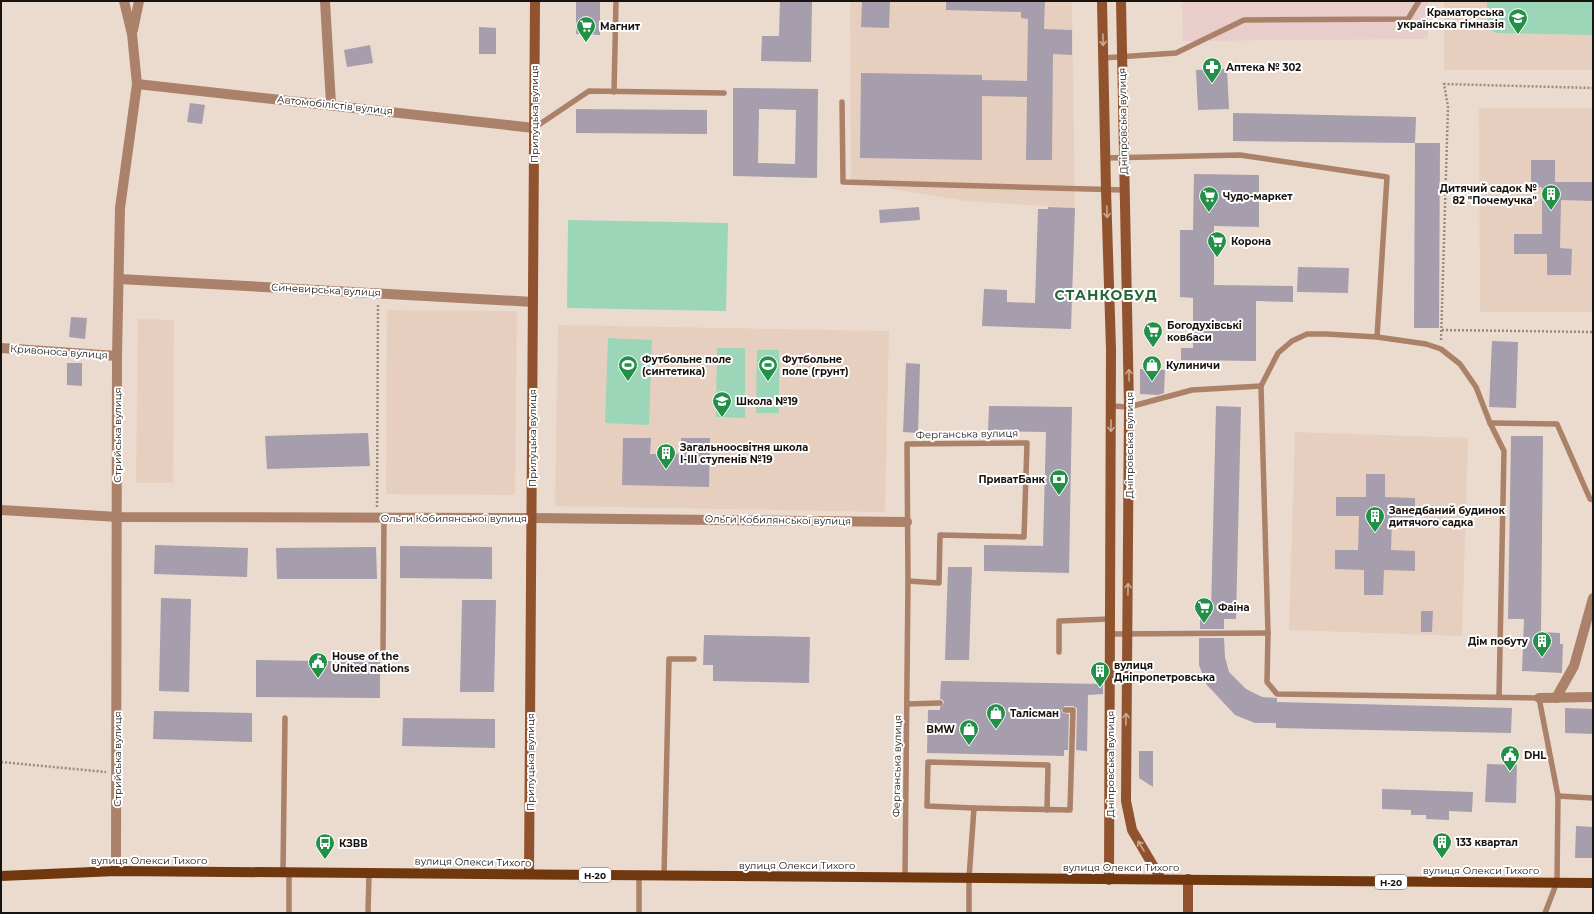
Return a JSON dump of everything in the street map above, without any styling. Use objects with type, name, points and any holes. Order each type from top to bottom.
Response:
[{"type":"main road","name":"вулиця Олекси Тихого","points":[[1,876],[116,871],[1593,883]]},
{"type":"street","name":"Стрийська вулиця","points":[[116,871],[118,517],[117,356],[120,208],[136,84],[132,34],[124,1]]},
{"type":"street","points":[[132,34],[139,1]]},
{"type":"street","points":[[324,1],[331,104]]},
{"type":"street","name":"Прилуцька вулиця","points":[[529,874],[535,1]]},
{"type":"street","name":"Дніпровська вулиця","points":[[1102,1],[1111,349],[1109,880]]},
{"type":"street","name":"Дніпровська вулиця","points":[[1120,1],[1129,407],[1126,801],[1132,830],[1161,879]]},
{"type":"street","name":"Автомобілістів вулиця","points":[[136,84],[331,104],[534,128]]},
{"type":"street","name":"Синевирська вулиця","points":[[119,279],[533,302]]},
{"type":"street","name":"Кривоноса вулиця","points":[[1,348],[117,356]]},
{"type":"street","name":"Ольги Кобилянської вулиця","points":[[1,510],[118,517],[381,517],[907,522]]},
{"type":"street","points":[[1556,698],[1574,666],[1593,598]]},
{"type":"street","points":[[1539,698],[1593,697]]},
{"type":"street","points":[[1188,879],[1188,913]]},
{"type":"lane","points":[[614,92],[616,1]]},
{"type":"lane","points":[[1103,58],[1122,58],[1176,53],[1244,20],[1408,19],[1419,1]]},
{"type":"lane","points":[[534,128],[590,91],[724,92]]},
{"type":"lane","points":[[842,102],[843,182],[1124,190]]},
{"type":"lane","points":[[1105,158],[1240,156],[1387,177],[1377,337]]},
{"type":"lane","points":[[1499,697],[1504,452],[1490,423],[1476,387],[1460,364],[1441,349],[1426,344],[1377,337],[1326,334],[1307,334],[1292,341],[1278,353],[1261,386],[1268,633],[1267,682],[1277,694],[1539,698],[1558,796],[1557,882],[1545,913]]},
{"type":"lane","points":[[1111,406],[1129,407],[1192,390],[1261,386]]},
{"type":"lane","points":[[1490,423],[1557,424],[1590,498],[1593,500]]},
{"type":"lane","name":"Ферганська вулиця","points":[[905,878],[908,581],[907,444],[1027,442],[1024,537],[940,535],[939,583],[908,581]]},
{"type":"lane","points":[[381,517],[383,652]]},
{"type":"lane","points":[[1059,652],[1060,621],[1110,619]]},
{"type":"lane","points":[[1110,634],[1268,633]]},
{"type":"lane","points":[[664,876],[669,658],[694,659]]},
{"type":"lane","points":[[907,704],[940,703]]},
{"type":"lane","points":[[1048,810],[1048,765],[928,762],[928,806],[974,808],[1048,810],[1070,810],[1073,710],[1065,710]]},
{"type":"lane","points":[[285,718],[286,873],[289,913]]},
{"type":"lane","points":[[1558,796],[1593,798]]},
{"type":"lane","points":[[969,913],[969,878],[974,808]]},
{"type":"lane","points":[[368,873],[368,913]]},
{"type":"lane","points":[[638,913],[639,876]]},
{"type":"path","points":[[1441,349],[1448,107],[1444,84],[1593,88]]},
{"type":"path","points":[[378,296],[381,517]]},
{"type":"path","points":[[1442,330],[1593,332]]},
{"type":"path","points":[[1,762],[116,773]]},
{"type":"path","points":[[315,845],[333,845]]},
{"type":"shaded area","points":[[850,1],[1072,1],[1075,208],[966,201],[851,182]]},
{"type":"shaded area","points":[[1182,1],[1428,1],[1428,39],[1183,41]]},
{"type":"shaded area","name":"Краматорська українська гімназія","points":[[1444,1],[1593,1],[1593,70],[1444,70]]},
{"type":"shaded area","points":[[1479,108],[1593,108],[1593,312],[1480,312]]},
{"type":"shaded area","points":[[387,310],[517,311],[515,495],[386,494]]},
{"type":"shaded area","points":[[138,319],[174,320],[173,483],[136,483]]},
{"type":"shaded area","name":"Школа №19","points":[[558,325],[889,331],[885,512],[555,506]]},
{"type":"shaded area","points":[[1295,432],[1468,438],[1462,636],[1289,630]]},
{"type":"green space","points":[[1487,1],[1593,1],[1593,35],[1497,33],[1490,28],[1488,24]]},
{"type":"green space","points":[[568,220],[728,223],[726,311],[567,308]]},
{"type":"green space","name":"Футбольне поле (синтетика)","points":[[608,338],[652,340],[649,425],[605,423]]},
{"type":"green space","points":[[717,348],[745,348],[745,418],[716,417]]},
{"type":"green space","name":"Футбольне поле (грунт)","points":[[757,350],[779,350],[779,413],[756,413]]},
{"type":"building","points":[[576,1],[600,1],[600,35],[576,34]]},
{"type":"building","points":[[780,1],[812,1],[811,62],[761,61],[762,36],[779,36]]},
{"type":"building","points":[[862,1],[890,1],[889,28],[861,27]]},
{"type":"building","points":[[946,1],[1045,1],[1044,29],[1072,30],[1072,55],[1053,54],[1052,160],[1026,160],[1027,97],[982,96],[982,160],[860,158],[861,73],[982,75],[982,80],[1027,81],[1028,19],[1021,18],[1021,12],[946,10]]},
{"type":"building","points":[[479,27],[496,28],[496,54],[479,54]]},
{"type":"building","points":[[370,45],[373,63],[347,67],[344,50]]},
{"type":"building","name":"Аптека № 302","points":[[1227,69],[1229,109],[1198,110],[1196,70]]},
{"type":"building","points":[[733,88],[818,89],[817,178],[733,176]],"holes":[[[759,109],[796,110],[795,164],[758,163]]]},
{"type":"building","points":[[190,103],[205,105],[202,124],[187,122]]},
{"type":"building","points":[[576,109],[707,110],[707,134],[576,133]]},
{"type":"building","points":[[1233,113],[1416,117],[1415,143],[1233,141]]},
{"type":"building","points":[[1415,143],[1440,143],[1439,328],[1414,328]]},
{"type":"building","name":"Дитячий садок № 82 \"Почемучка\"","points":[[1531,160],[1555,160],[1555,182],[1593,182],[1593,201],[1561,200],[1560,248],[1572,249],[1571,275],[1547,275],[1547,254],[1514,254],[1514,234],[1542,234],[1542,187],[1531,187]]},
{"type":"building","points":[[1194,174],[1259,175],[1259,227],[1214,226],[1214,285],[1293,286],[1293,302],[1256,301],[1256,361],[1181,360],[1181,348],[1193,348],[1193,298],[1180,297],[1180,230],[1193,230]]},
{"type":"building","points":[[919,207],[920,220],[880,223],[879,210]]},
{"type":"building","points":[[1048,207],[1075,208],[1071,329],[982,326],[984,289],[1007,290],[1007,302],[1035,303],[1038,209],[1048,209]]},
{"type":"building","points":[[1298,267],[1349,268],[1348,293],[1297,292]]},
{"type":"building","points":[[71,317],[87,318],[85,339],[69,337]]},
{"type":"building","points":[[1492,341],[1518,342],[1516,408],[1489,407]]},
{"type":"building","points":[[67,363],[82,363],[82,386],[67,385]]},
{"type":"building","points":[[906,363],[920,364],[918,433],[903,432]]},
{"type":"building","name":"Кулиничи","points":[[1140,369],[1165,370],[1164,393],[1158,395],[1140,394]]},
{"type":"building","points":[[989,406],[1072,407],[1069,573],[984,571],[984,545],[1043,546],[1046,432],[988,431]]},
{"type":"building","points":[[1216,406],[1241,407],[1236,619],[1224,619],[1224,629],[1200,629],[1200,613],[1211,613]]},
{"type":"building","points":[[368,433],[370,466],[267,469],[265,436]]},
{"type":"building","points":[[1511,436],[1543,436],[1541,632],[1560,633],[1560,644],[1563,644],[1562,673],[1522,671],[1524,619],[1508,619]]},
{"type":"building","name":"Загальноосвітня школа І-ІІІ ступенів №19","points":[[623,438],[651,438],[650,454],[681,454],[681,438],[710,438],[709,487],[622,485]]},
{"type":"building","name":"Занедбаний будинок дитячого садка","points":[[1366,474],[1385,474],[1385,497],[1415,498],[1415,517],[1392,517],[1391,550],[1415,551],[1415,571],[1384,570],[1383,595],[1364,595],[1364,570],[1335,569],[1335,550],[1358,550],[1359,516],[1336,516],[1336,497],[1366,497]]},
{"type":"building","points":[[155,545],[248,548],[247,577],[154,574]]},
{"type":"building","points":[[400,546],[492,547],[492,579],[400,578]]},
{"type":"building","points":[[376,547],[377,579],[277,579],[276,548]]},
{"type":"building","points":[[948,567],[972,567],[969,660],[945,660]]},
{"type":"building","points":[[161,598],[191,599],[189,692],[159,691]]},
{"type":"building","points":[[462,600],[496,600],[494,692],[460,692]]},
{"type":"building","points":[[1421,611],[1433,611],[1432,632],[1421,632]]},
{"type":"building","points":[[704,635],[810,637],[809,683],[713,681],[713,665],[703,665]]},
{"type":"building","points":[[1199,638],[1224,638],[1225,657],[1229,672],[1246,689],[1262,697],[1277,698],[1277,702],[1512,708],[1511,733],[1276,728],[1276,723],[1255,723],[1235,715],[1206,684],[1199,665]]},
{"type":"building","name":"House of the United nations","points":[[256,660],[380,662],[380,698],[256,697]]},
{"type":"building","name":"Талісман","points":[[941,681],[1103,684],[1103,694],[1088,695],[1087,751],[1076,750],[1077,708],[1073,706],[1065,706],[1061,710],[1063,713],[1069,714],[1068,750],[1064,750],[1064,756],[927,753],[928,710],[940,710],[940,707],[944,703],[943,700],[940,699]]},
{"type":"building","points":[[1565,708],[1593,709],[1593,734],[1565,733]]},
{"type":"building","points":[[154,711],[252,713],[252,742],[153,739]]},
{"type":"building","points":[[403,718],[495,719],[495,748],[402,746]]},
{"type":"building","points":[[1139,751],[1153,751],[1153,787],[1139,778]]},
{"type":"building","points":[[1487,764],[1517,765],[1516,803],[1485,802]]},
{"type":"building","points":[[1382,789],[1473,792],[1472,812],[1449,811],[1449,820],[1426,819],[1426,815],[1411,815],[1411,810],[1382,809]]},
{"type":"building","points":[[1576,826],[1593,827],[1593,858],[1575,858]]},
{"type":"place","name":"Краматорська українська гімназія","points":[[1518,35]]},
{"type":"place","name":"Магнит","points":[[586,43]]},
{"type":"place","name":"Аптека № 302","points":[[1212,84]]},
{"type":"place","name":"Дитячий садок № 82 \"Почемучка\"","points":[[1551,211]]},
{"type":"place","name":"Чудо-маркет","points":[[1209,213]]},
{"type":"place","name":"Корона","points":[[1217,258]]},
{"type":"place","name":"Богодухівські ковбаси","points":[[1153,348]]},
{"type":"place","name":"Футбольне поле (синтетика)","points":[[628,382]]},
{"type":"place","name":"Футбольне поле (грунт)","points":[[768,382]]},
{"type":"place","name":"Кулиничи","points":[[1152,382]]},
{"type":"place","name":"Школа №19","points":[[722,418]]},
{"type":"place","name":"Загальноосвітня школа І-ІІІ ступенів №19","points":[[666,470]]},
{"type":"place","name":"ПриватБанк","points":[[1059,496]]},
{"type":"place","name":"Занедбаний будинок дитячого садка","points":[[1375,533]]},
{"type":"place","name":"Фаіна","points":[[1204,624]]},
{"type":"place","name":"Дім побуту","points":[[1542,658]]},
{"type":"place","name":"House of the United nations","points":[[318,679]]},
{"type":"place","name":"вулиця Дніпропетровська","points":[[1100,688]]},
{"type":"place","name":"Талісман","points":[[996,730]]},
{"type":"place","name":"BMW","points":[[969,746]]},
{"type":"place","name":"DHL","points":[[1510,772]]},
{"type":"place","name":"133 квартал","points":[[1442,859]]},
{"type":"place","name":"КЗВВ","points":[[325,860]]},
{"type":"district","name":"СТАНКОБУД","points":[[1106,295]]}]
